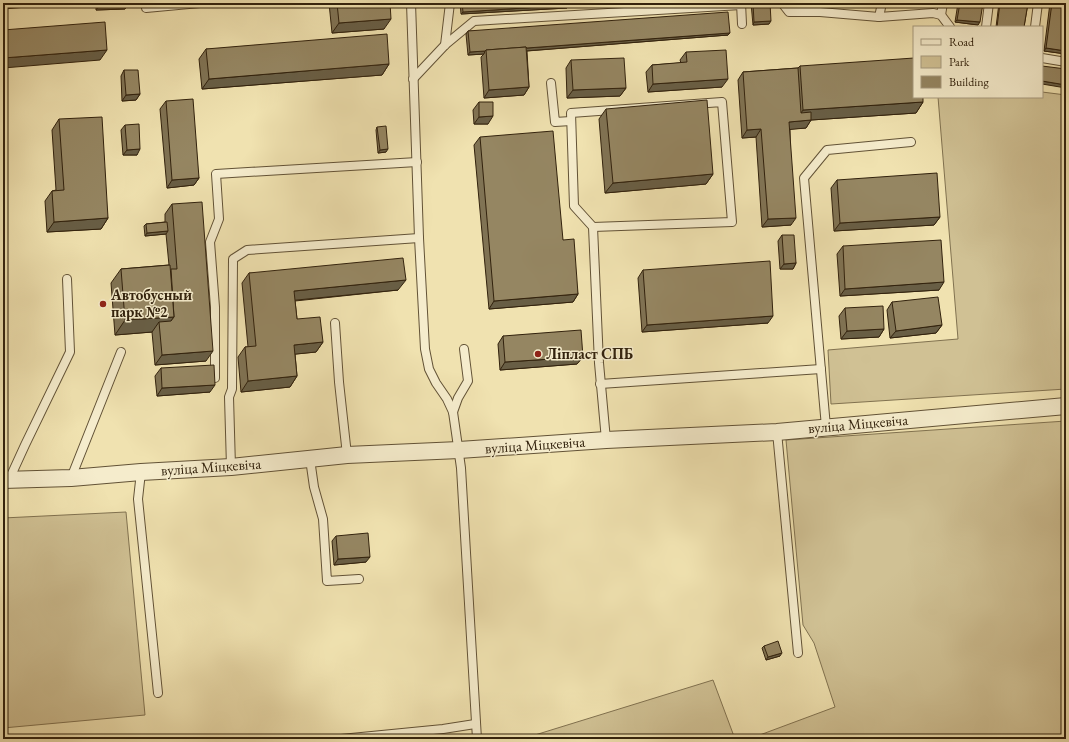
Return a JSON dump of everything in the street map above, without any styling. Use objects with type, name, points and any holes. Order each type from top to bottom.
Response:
[{"type":"street","name":"вуліца Міцкевіча","points":[[6,480],[72,478],[141,472],[231,467],[347,455],[777,432],[1066,406]]},
{"type":"lane","points":[[146,8],[200,3]]},
{"type":"lane","points":[[411,3],[419,238],[425,349],[429,369],[453,412],[459,450],[462,474],[477,739]]},
{"type":"lane","points":[[445,45],[450,3]]},
{"type":"lane","points":[[782,3],[788,12],[821,7],[879,17],[933,12],[941,15],[949,26]]},
{"type":"lane","points":[[879,17],[882,3]]},
{"type":"lane","points":[[941,15],[943,3]]},
{"type":"lane","points":[[986,26],[989,3]]},
{"type":"lane","points":[[1035,26],[1038,3]]},
{"type":"lane","points":[[413,80],[445,45],[474,21],[741,4],[742,24]]},
{"type":"lane","points":[[1043,58],[1066,62]]},
{"type":"lane","points":[[551,83],[555,122],[571,121]]},
{"type":"lane","points":[[593,227],[732,222],[722,102],[571,113],[574,206],[593,227],[600,384],[606,440]]},
{"type":"lane","points":[[826,427],[804,178],[827,150],[911,142]]},
{"type":"lane","points":[[215,378],[215,307],[210,242],[219,219],[216,174],[417,162]]},
{"type":"lane","points":[[231,467],[229,397],[232,389],[233,259],[247,250],[419,238]]},
{"type":"lane","points":[[6,480],[70,352],[67,279]]},
{"type":"lane","points":[[335,322],[339,382],[347,455]]},
{"type":"lane","points":[[453,412],[458,398],[468,381],[464,349]]},
{"type":"lane","points":[[72,478],[121,352]]},
{"type":"lane","points":[[600,384],[821,369]]},
{"type":"lane","points":[[777,432],[798,653]]},
{"type":"lane","points":[[310,459],[314,487],[322,520],[327,581],[359,579]]},
{"type":"lane","points":[[141,472],[138,499],[158,693]]},
{"type":"lane","points":[[341,739],[443,729],[475,724]]},
{"type":"green space","points":[[1043,92],[1066,95],[1066,389],[831,404],[828,350],[958,339],[938,98],[1043,98]]},
{"type":"green space","points":[[1066,421],[1066,739],[749,739],[835,707],[814,643],[803,625],[786,440]]},
{"type":"green space","points":[[126,512],[145,715],[3,728],[3,518]]},
{"type":"green space","points":[[713,680],[735,739],[522,739]]},
{"type":"building","points":[[100,3],[128,3],[128,4],[100,5]]},
{"type":"building","points":[[337,3],[390,3],[391,19],[339,23]]},
{"type":"building","points":[[462,3],[569,3],[569,5],[463,12]]},
{"type":"building","points":[[753,3],[770,3],[771,21],[754,22]]},
{"type":"building","points":[[960,3],[983,3],[980,22],[957,20]]},
{"type":"building","points":[[1000,3],[1028,3],[1024,26],[997,26]]},
{"type":"building","points":[[1052,3],[1066,3],[1066,51],[1046,48]]},
{"type":"building","points":[[728,12],[730,33],[470,52],[468,31]]},
{"type":"building","points":[[105,22],[107,50],[3,58],[3,30]]},
{"type":"building","points":[[387,34],[389,64],[209,79],[206,49]]},
{"type":"building","points":[[526,47],[529,87],[489,90],[486,50]]},
{"type":"building","points":[[726,50],[728,79],[653,84],[652,65],[687,62],[686,52]]},
{"type":"building","points":[[624,58],[626,88],[573,90],[571,60]]},
{"type":"building","points":[[913,58],[913,98],[923,98],[923,102],[803,110],[800,66]]},
{"type":"building","points":[[1043,66],[1066,69],[1066,85],[1043,81]]},
{"type":"building","points":[[798,68],[801,113],[811,112],[811,120],[789,122],[796,218],[768,219],[761,129],[747,130],[743,72]]},
{"type":"building","points":[[124,70],[138,70],[140,94],[126,95]]},
{"type":"building","points":[[193,99],[199,178],[172,180],[166,101]]},
{"type":"building","points":[[707,100],[713,174],[613,183],[606,109]]},
{"type":"building","points":[[479,102],[493,102],[493,116],[479,117]]},
{"type":"building","points":[[102,117],[108,218],[54,222],[52,191],[64,190],[59,119]]},
{"type":"building","points":[[139,124],[140,149],[127,150],[125,125]]},
{"type":"building","points":[[386,126],[388,149],[380,150],[377,127]]},
{"type":"building","points":[[553,131],[563,240],[574,239],[578,294],[494,301],[480,137]]},
{"type":"building","points":[[937,173],[940,217],[840,223],[837,180]]},
{"type":"building","points":[[202,202],[213,351],[162,355],[159,322],[171,321],[174,317],[171,269],[177,269],[172,204]]},
{"type":"building","points":[[167,222],[168,231],[147,233],[146,224]]},
{"type":"building","points":[[782,235],[794,235],[796,263],[784,264]]},
{"type":"building","points":[[941,240],[944,282],[845,289],[843,246]]},
{"type":"building","points":[[403,258],[406,280],[294,291],[297,319],[320,317],[323,342],[294,345],[297,376],[248,381],[245,347],[256,346],[249,273]]},
{"type":"building","points":[[770,261],[773,316],[647,325],[643,270]]},
{"type":"building","points":[[170,265],[174,317],[125,320],[121,269]]},
{"type":"building","points":[[938,297],[942,325],[896,331],[892,302]]},
{"type":"building","points":[[883,306],[884,329],[847,331],[845,308]]},
{"type":"building","name":"Ліпласт СПБ","points":[[581,330],[583,357],[505,362],[503,336]]},
{"type":"building","points":[[214,365],[215,385],[162,388],[161,368]]},
{"type":"building","points":[[368,533],[370,557],[338,559],[336,536]]},
{"type":"building","points":[[778,641],[782,653],[768,657],[764,646]]},
{"type":"place","name":"Автобусный парк №2","points":[[103,304]]},
{"type":"place","name":"Ліпласт СПБ","points":[[538,354]]}]
